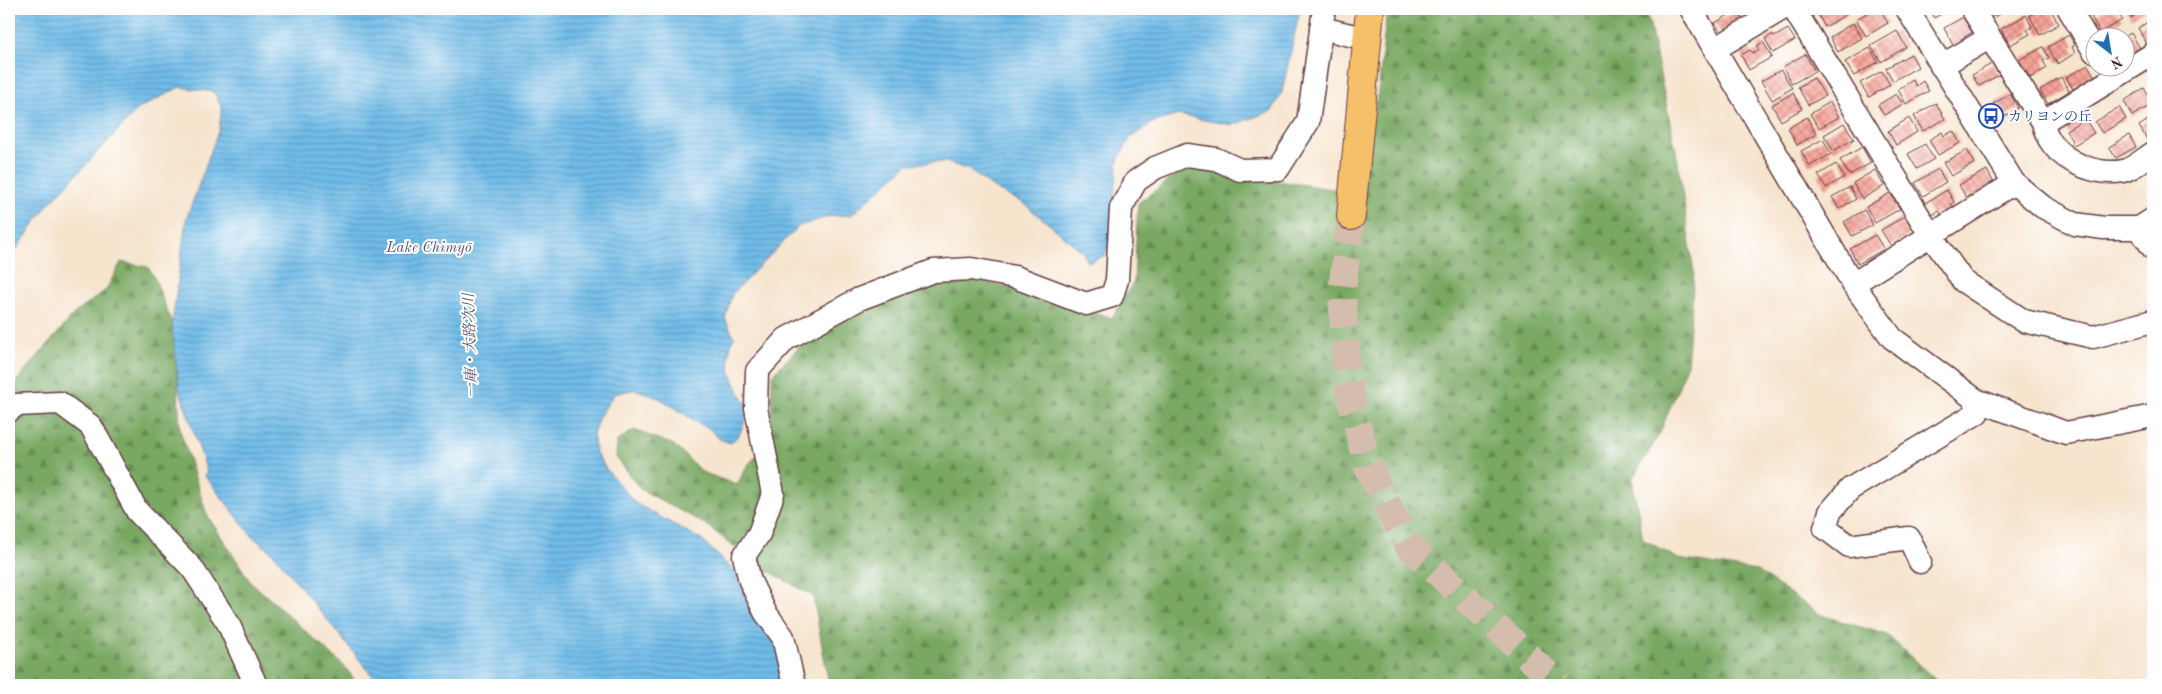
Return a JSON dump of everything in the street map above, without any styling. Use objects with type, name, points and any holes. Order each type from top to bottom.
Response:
[{"type":"highway","points":[[1350,216],[1370,9]]},
{"type":"street","points":[[1691,9],[1852,284],[1892,338],[1976,400],[2066,433],[2153,416]]},
{"type":"street","points":[[1715,48],[1782,9]]},
{"type":"street","points":[[1794,9],[1931,236],[1963,281],[2024,321],[2093,337],[2153,321]]},
{"type":"street","points":[[1907,9],[2014,183],[2043,207],[2075,224],[2104,228],[2146,223],[2153,248]]},
{"type":"street","points":[[1972,9],[2043,122],[2045,136],[2070,161],[2092,170],[2124,171],[2153,153]]},
{"type":"street","points":[[2069,9],[2084,34]]},
{"type":"street","points":[[794,685],[783,637],[766,612],[750,581],[744,556],[759,534],[773,494],[756,408],[757,371],[786,339],[858,299],[933,271],[971,269],[1015,277],[1086,304],[1112,296],[1117,280],[1121,208],[1136,182],[1155,168],[1188,155],[1216,159],[1240,170],[1278,169],[1308,122],[1323,18],[1367,39]]},
{"type":"street","points":[[1941,66],[1989,38]]},
{"type":"street","points":[[2134,62],[2153,54]]},
{"type":"street","points":[[2043,122],[2101,78]]},
{"type":"street","points":[[1852,284],[2014,183]]},
{"type":"street","points":[[1920,562],[1909,538],[1849,546],[1825,528],[1830,512],[1850,489],[1977,412],[1976,400]]},
{"type":"street","points":[[9,411],[16,404],[60,404],[91,426],[137,511],[192,568],[228,623],[256,685]]},
{"type":"green space","points":[[1387,9],[1643,9],[1649,21],[1677,156],[1694,273],[1687,366],[1659,435],[1632,479],[1643,539],[1678,559],[1757,571],[1821,615],[1887,635],[1941,685],[829,685],[813,596],[761,567],[705,524],[640,489],[616,457],[617,441],[634,430],[674,445],[702,472],[737,485],[747,466],[771,440],[772,375],[816,330],[899,293],[967,279],[1040,293],[1112,318],[1134,281],[1138,203],[1186,168],[1361,193],[1379,85]]},
{"type":"green space","points":[[121,262],[148,267],[155,279],[175,331],[180,430],[207,515],[250,581],[345,667],[358,685],[9,685],[9,390],[75,313],[106,290]]},
{"type":"water","name":"Lake Chimyō","points":[[9,9],[1300,9],[1282,92],[1272,111],[1232,125],[1178,115],[1152,123],[1130,138],[1118,160],[1109,246],[1104,256],[1088,262],[1082,251],[1023,203],[995,189],[969,170],[946,162],[908,164],[851,215],[830,216],[799,226],[732,294],[725,318],[734,337],[730,347],[730,366],[735,384],[750,410],[739,435],[731,443],[719,439],[709,428],[661,399],[635,389],[614,394],[599,417],[593,434],[595,451],[606,469],[635,503],[702,540],[737,574],[744,593],[799,685],[380,685],[273,553],[253,537],[204,475],[207,472],[179,388],[172,325],[186,220],[219,129],[222,108],[214,92],[180,87],[138,109],[47,206],[9,260]]},
{"type":"building","points":[[1819,9],[1844,9],[1847,14],[1825,27],[1816,11]]},
{"type":"building","points":[[1874,9],[1880,9],[1888,23],[1866,36],[1856,19]]},
{"type":"building","points":[[1929,9],[1950,9],[1934,18]]},
{"type":"building","points":[[1989,9],[2009,9],[1994,17]]},
{"type":"building","points":[[2040,9],[2050,9],[2059,24],[2040,35],[2029,15]]},
{"type":"building","points":[[2106,9],[2115,9],[2122,20],[2108,28],[2097,28],[2091,17]]},
{"type":"building","points":[[2126,9],[2146,9],[2131,18]]},
{"type":"building","points":[[1737,10],[1744,22],[1727,33],[1725,30],[1721,32],[1715,23]]},
{"type":"building","points":[[2026,15],[2032,27],[2027,30],[2030,34],[2010,45],[2001,29]]},
{"type":"building","points":[[1963,17],[1972,32],[1961,39],[1963,42],[1954,47],[1944,28]]},
{"type":"building","points":[[2153,19],[2153,40],[2147,44],[2138,28]]},
{"type":"building","points":[[1853,23],[1862,38],[1838,52],[1830,37]]},
{"type":"building","points":[[1788,29],[1795,40],[1773,53],[1765,39],[1773,34],[1774,37]]},
{"type":"building","points":[[1897,31],[1906,47],[1881,62],[1871,46]]},
{"type":"building","points":[[2069,35],[2075,45],[2072,47],[2075,53],[2058,64],[2048,47]]},
{"type":"building","points":[[2134,38],[2140,48],[2134,51]]},
{"type":"building","points":[[1763,42],[1772,57],[1749,70],[1741,55],[1750,50],[1752,53],[1759,50],[1757,46]]},
{"type":"building","points":[[2043,47],[2049,58],[2043,61],[2047,68],[2030,78],[2019,60]]},
{"type":"building","points":[[1870,48],[1878,62],[1854,76],[1845,62]]},
{"type":"building","points":[[1805,54],[1815,71],[1792,84],[1783,67]]},
{"type":"building","points":[[1911,54],[1918,67],[1893,81],[1886,68]]},
{"type":"building","points":[[1993,63],[1999,75],[1979,86],[1972,75]]},
{"type":"building","points":[[2084,67],[2084,78],[2093,78],[2073,89],[2066,77]]},
{"type":"building","points":[[1781,70],[1792,88],[1772,100],[1761,81]]},
{"type":"building","points":[[1882,71],[1890,85],[1869,97],[1860,83]]},
{"type":"building","points":[[2061,77],[2069,91],[2048,104],[2040,90]]},
{"type":"building","points":[[1814,78],[1825,96],[1808,105],[1798,87]]},
{"type":"building","points":[[1913,80],[1916,86],[1923,81],[1929,91],[1906,104],[1898,89]]},
{"type":"building","points":[[2144,88],[2153,104],[2132,116],[2124,101]]},
{"type":"building","points":[[1793,93],[1802,109],[1781,121],[1772,105]]},
{"type":"building","points":[[1896,94],[1903,104],[1884,115],[1878,105]]},
{"type":"building","points":[[2010,94],[2018,108],[2002,118],[1993,104]]},
{"type":"building","points":[[1830,102],[1839,117],[1819,128],[1810,114]]},
{"type":"building","points":[[1936,103],[1945,119],[1923,131],[1914,116]]},
{"type":"building","points":[[2119,107],[2126,119],[2102,133],[2095,122]]},
{"type":"building","points":[[1807,117],[1816,134],[1797,145],[1788,128]]},
{"type":"building","points":[[2153,117],[2153,136],[2147,139],[2139,126]]},
{"type":"building","points":[[1909,118],[1917,132],[1896,145],[1888,131]]},
{"type":"building","points":[[2085,119],[2094,133],[2074,145],[2066,130]]},
{"type":"building","points":[[1844,123],[1854,139],[1833,151],[1824,135]]},
{"type":"building","points":[[1953,131],[1960,143],[1938,155],[1929,140],[1942,132],[1944,136]]},
{"type":"building","points":[[2129,135],[2136,147],[2116,158],[2109,147]]},
{"type":"building","points":[[1823,139],[1831,154],[1810,166],[1801,151]]},
{"type":"building","points":[[1925,144],[1934,159],[1917,169],[1908,154]]},
{"type":"building","points":[[1862,147],[1871,163],[1849,175],[1840,160]]},
{"type":"building","points":[[1967,150],[1975,163],[1951,176],[1943,163]]},
{"type":"building","points":[[1836,164],[1844,177],[1826,188],[1818,175]]},
{"type":"building","points":[[1938,169],[1946,182],[1923,196],[1915,183]]},
{"type":"building","points":[[1875,170],[1884,186],[1862,199],[1853,183]]},
{"type":"building","points":[[1987,170],[1995,185],[1972,198],[1970,195],[1966,197],[1959,185]]},
{"type":"building","points":[[1850,187],[1856,199],[1839,209],[1832,197]]},
{"type":"building","points":[[1947,190],[1954,202],[1951,204],[1955,211],[1943,218],[1939,211],[1932,215],[1925,203]]},
{"type":"building","points":[[1890,193],[1900,209],[1875,223],[1866,207]]},
{"type":"building","points":[[1864,210],[1873,225],[1852,236],[1844,222]]},
{"type":"building","points":[[1905,216],[1915,232],[1891,246],[1881,230]]},
{"type":"building","points":[[1875,235],[1884,249],[1858,264],[1850,249]]},
{"type":"tunnel","points":[[1351,216],[1342,291],[1347,381],[1367,465],[1407,544],[1559,685]]},
{"type":"place","name":"カリヨンの丘","points":[[1991,116]]},
{"type":"water label","name":"一庫・大路次川","points":[[470,346]]}]
